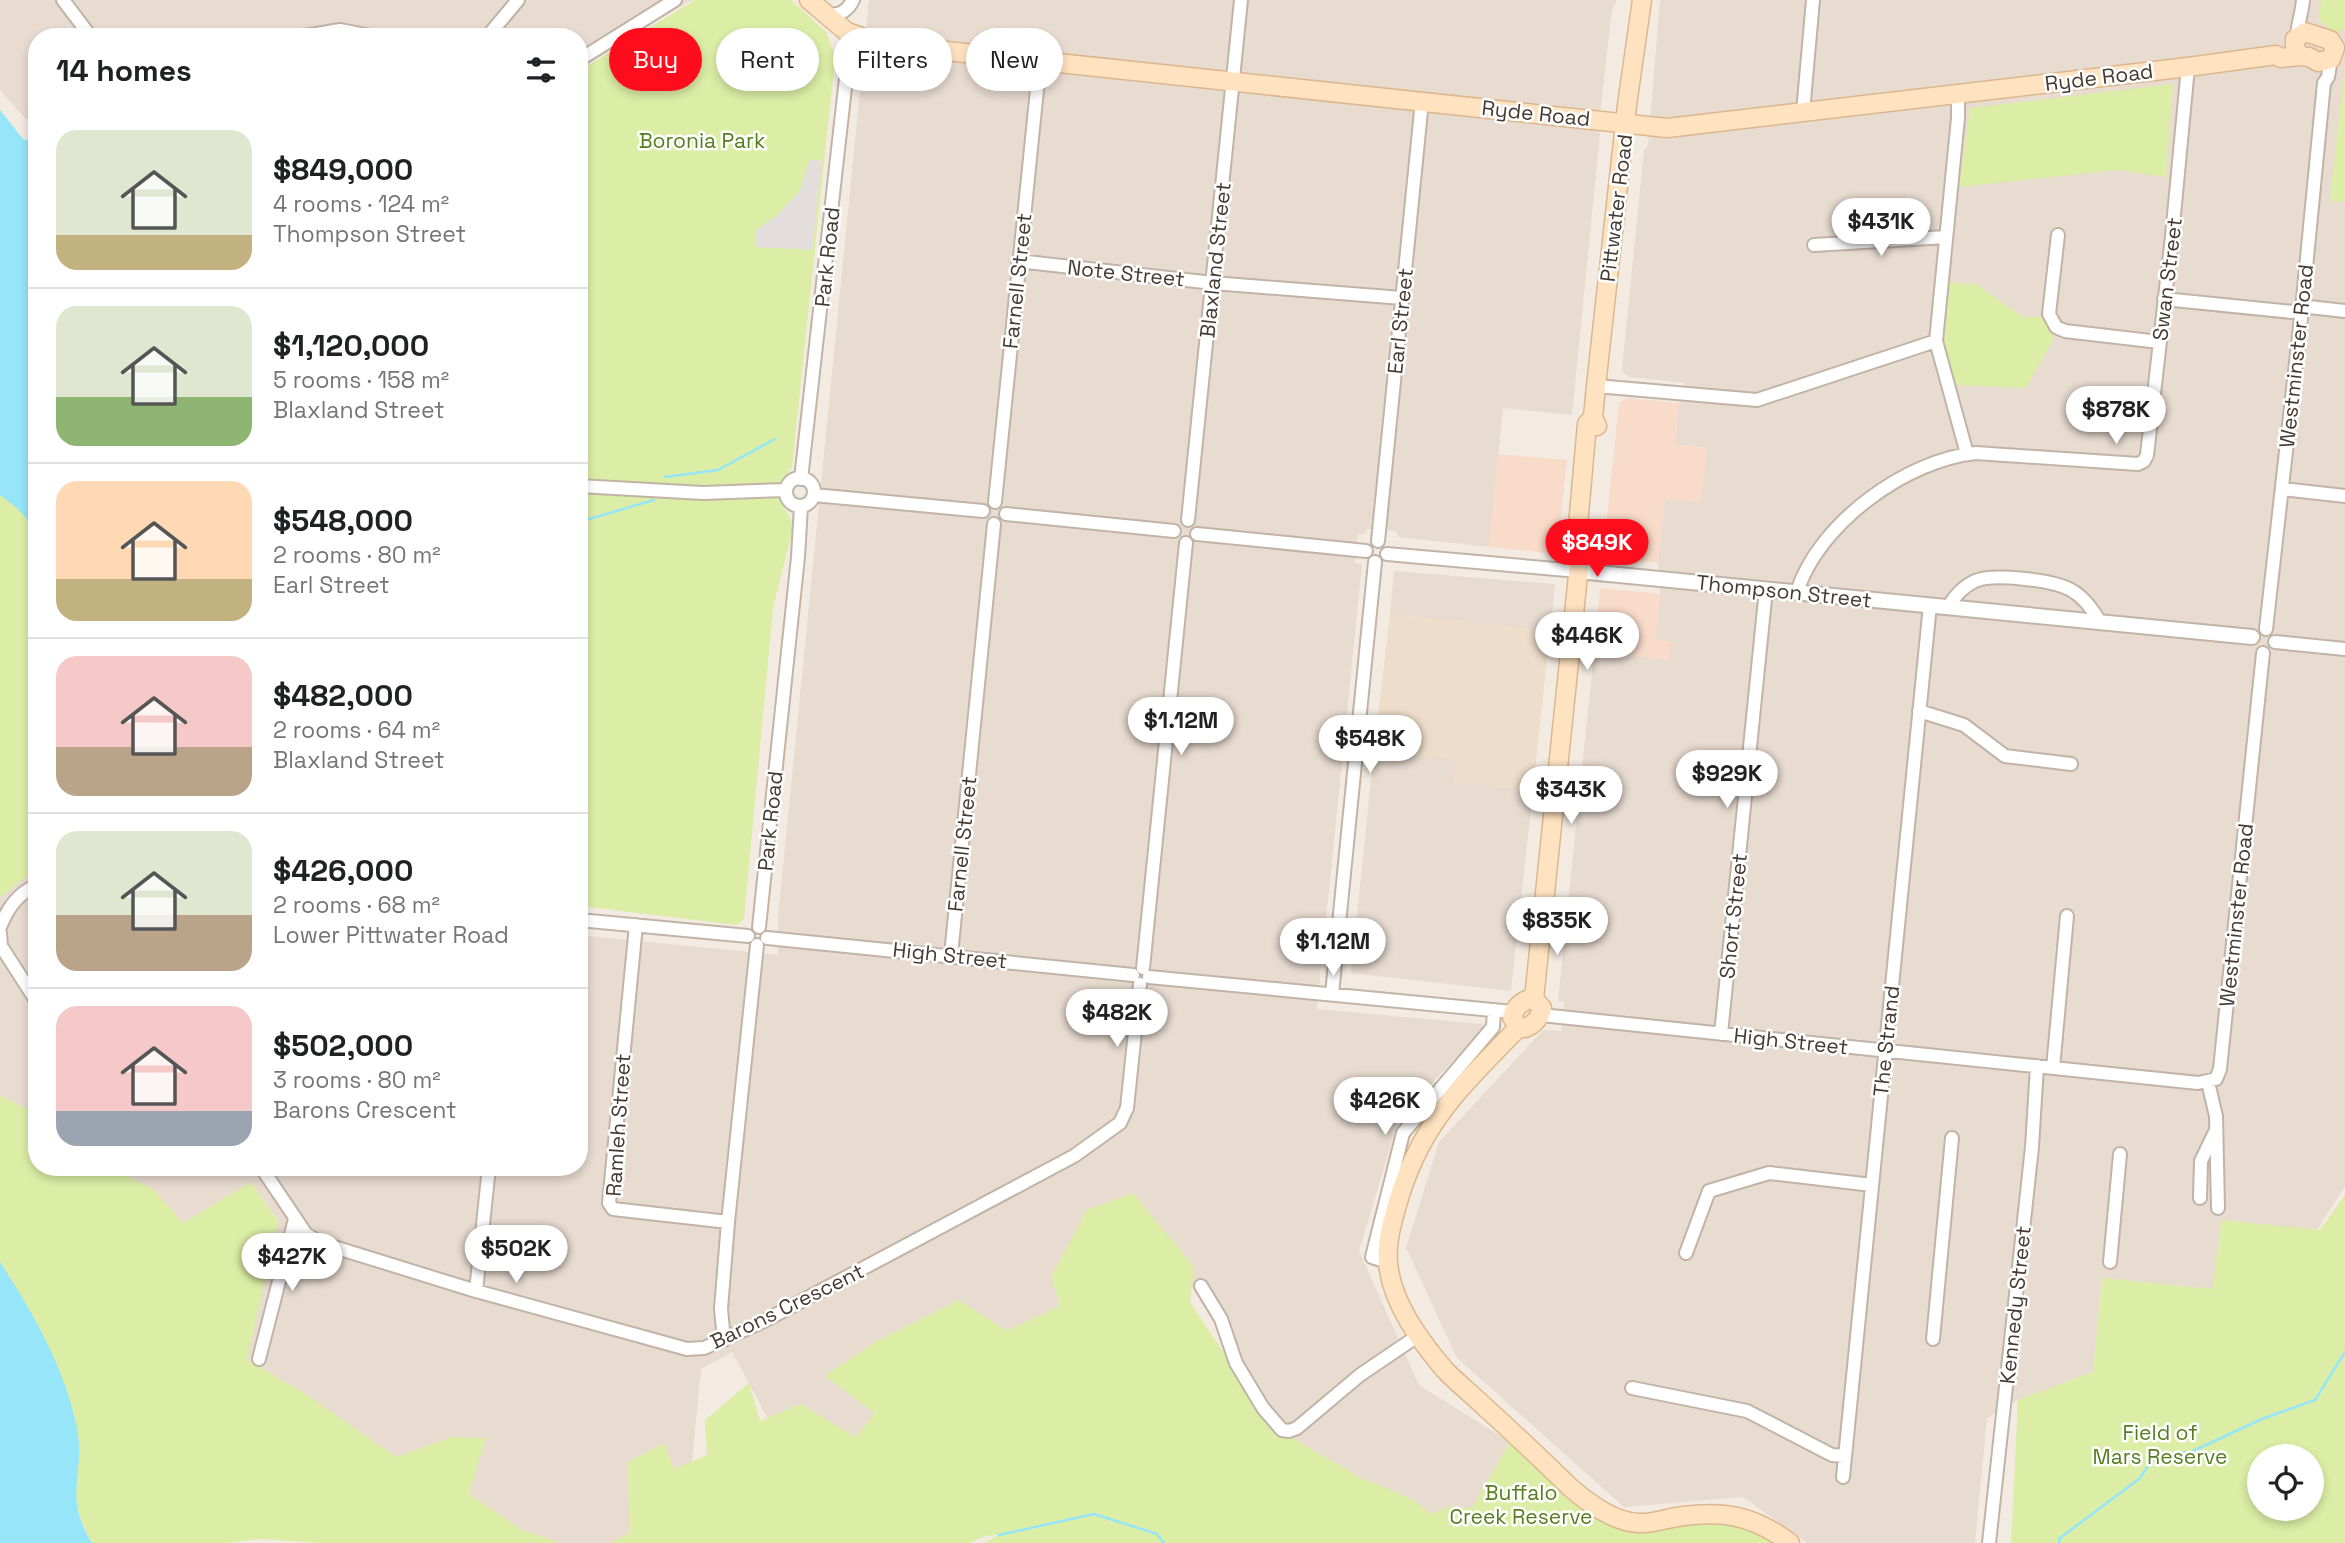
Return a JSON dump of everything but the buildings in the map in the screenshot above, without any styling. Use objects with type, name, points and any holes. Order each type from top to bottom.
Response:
[{"type":"main road","name":"Ryde Road","points":[[809,0],[843,28]]},
{"type":"main road","name":"Pittwater Road","points":[[1537,1007],[1580,552],[1576,548],[1587,424],[1593,417],[1625,124],[1642,0]]},
{"type":"main road","name":"Ryde Road","points":[[1063,63],[1667,128],[2276,55],[2281,58],[2300,41]]},
{"type":"main road","points":[[2300,41],[2334,50]]},
{"type":"main road","points":[[2300,41],[2309,57],[2334,50]]},
{"type":"main road","points":[[1537,1007],[1528,1027],[1516,1020],[1458,1090],[1423,1138],[1411,1162],[1389,1240],[1388,1262],[1399,1304],[1446,1370],[1572,1489],[1602,1511],[1637,1524],[1704,1513],[1728,1514],[1766,1527],[1790,1543]]},
{"type":"street","points":[[63,0],[84,28]]},
{"type":"street","points":[[495,28],[518,0]]},
{"type":"street","points":[[588,54],[675,0]]},
{"type":"street","points":[[825,15],[841,14],[853,0]]},
{"type":"street","name":"Blaxland Street","points":[[1188,520],[1241,0]]},
{"type":"street","points":[[1803,112],[1814,0]]},
{"type":"street","points":[[2300,41],[2298,18],[2302,6]]},
{"type":"street","name":"Westminster Road","points":[[2266,629],[2302,309],[2323,83],[2328,77],[2334,50]]},
{"type":"street","name":"Swan Street","points":[[1797,592],[1806,568],[1839,525],[1887,486],[1912,473],[1967,454],[2138,464],[2144,461],[2147,455],[2172,236],[2188,67]]},
{"type":"street","name":"Park Road","points":[[802,479],[845,91]]},
{"type":"street","name":"Farnell Street","points":[[995,502],[1037,91]]},
{"type":"street","points":[[1958,94],[1958,118],[1936,341],[1967,454]]},
{"type":"street","name":"Earl Street","points":[[1378,541],[1422,101]]},
{"type":"street","points":[[2058,235],[2049,314],[2056,327],[2065,331],[2159,342]]},
{"type":"street","points":[[1814,245],[1946,237]]},
{"type":"street","name":"Note Street","points":[[1018,261],[1213,283],[1402,298]]},
{"type":"street","points":[[2164,299],[2292,312],[2309,307],[2345,311]]},
{"type":"street","points":[[1596,386],[1757,400],[1936,341]]},
{"type":"street","points":[[802,479],[810,482],[814,495],[810,502],[801,506],[791,503],[786,490],[790,483],[802,479]]},
{"type":"street","points":[[588,487],[703,493],[786,490]]},
{"type":"street","points":[[2283,489],[2345,496]]},
{"type":"street","points":[[814,495],[983,511]]},
{"type":"street","points":[[995,502],[1003,506],[1006,514],[1001,523],[994,524],[985,519],[983,511],[987,505],[995,502]]},
{"type":"street","name":"Park Road","points":[[757,940],[764,929],[759,927],[801,506]]},
{"type":"street","points":[[1006,514],[1174,531]]},
{"type":"street","points":[[1174,531],[1179,522],[1188,520],[1196,525],[1198,534]]},
{"type":"street","name":"Farnell Street","points":[[951,955],[994,524]]},
{"type":"street","points":[[1174,531],[1178,540],[1186,543],[1198,534]]},
{"type":"street","points":[[1198,534],[1366,551]]},
{"type":"street","points":[[1375,562],[1367,557],[1366,551],[1371,542],[1384,544],[1387,554]]},
{"type":"street","points":[[1141,976],[1186,543]]},
{"type":"street","points":[[1375,562],[1387,554]]},
{"type":"street","points":[[1387,554],[1578,571]]},
{"type":"street","points":[[1332,994],[1375,562]]},
{"type":"street","name":"Thompson Street","points":[[1578,571],[2252,637]]},
{"type":"street","points":[[1948,607],[1954,597],[1976,580],[2028,577],[2072,590],[2092,608],[2100,622]]},
{"type":"street","name":"Short Street","points":[[1721,1034],[1766,589]]},
{"type":"street","name":"The Strand","points":[[1843,1477],[1930,605]]},
{"type":"street","points":[[2266,629],[2272,633],[2275,642],[2272,649],[2263,653],[2254,647],[2252,637],[2259,630],[2266,629]]},
{"type":"street","points":[[2275,642],[2345,649]]},
{"type":"street","name":"Westminster Road","points":[[2208,1082],[2216,1079],[2220,1069],[2263,653]]},
{"type":"street","points":[[1919,711],[1964,724],[2004,756],[2071,764]]},
{"type":"street","points":[[28,890],[9,907],[0,930],[1,946],[28,988]]},
{"type":"street","points":[[2053,1068],[2067,916]]},
{"type":"street","name":"High Street","points":[[588,921],[757,940],[951,955],[1494,1010],[1516,1020]]},
{"type":"street","name":"Ramleh Street","points":[[636,925],[609,1203],[613,1209],[728,1222]]},
{"type":"street","points":[[724,1340],[721,1309],[728,1222],[757,940]]},
{"type":"street","name":"Barons Crescent","points":[[267,1176],[306,1234],[321,1243],[476,1291],[687,1349],[700,1349],[724,1340],[1074,1156],[1120,1123],[1127,1108],[1141,976]]},
{"type":"street","name":"High Street","points":[[1537,1007],[1721,1034],[2208,1082]]},
{"type":"street","points":[[1388,1262],[1372,1257],[1403,1133],[1493,1027],[1494,1010]]},
{"type":"street","name":"Kennedy Street","points":[[1989,1543],[2032,1147],[2037,1066]]},
{"type":"street","points":[[2208,1082],[2216,1116],[2218,1208]]},
{"type":"street","points":[[2200,1198],[2201,1161],[2217,1130]]},
{"type":"street","points":[[1933,1339],[1952,1138]]},
{"type":"street","points":[[2110,1262],[2120,1154]]},
{"type":"street","points":[[1686,1253],[1709,1191],[1769,1173],[1872,1185]]},
{"type":"street","points":[[476,1291],[488,1176]]},
{"type":"street","points":[[259,1359],[295,1219]]},
{"type":"street","points":[[1201,1286],[1221,1319],[1236,1363],[1263,1408],[1282,1430],[1297,1428],[1360,1375],[1419,1335]]},
{"type":"street","points":[[1632,1388],[1747,1411],[1832,1455],[1845,1456]]},
{"type":"shaded area","points":[[0,0],[692,0],[643,28],[609,28],[609,47],[588,59],[588,28],[28,28],[28,122],[0,90]]},
{"type":"shaded area","points":[[869,0],[1617,0],[1612,9],[1598,131],[1600,134],[1572,415],[1503,408],[1489,547],[1398,537],[1396,531],[1366,529],[1365,534],[1358,534],[1355,563],[1362,564],[1317,1009],[1482,1024],[1484,1028],[1399,1118],[1359,1251],[1419,1385],[1510,1442],[1472,1508],[1431,1514],[1293,1449],[1193,1288],[1040,1349],[831,1535],[732,1352],[701,1369],[684,1543],[448,1543],[200,1489],[278,1221],[251,1182],[137,1259],[81,1176],[588,1176],[588,936],[778,955],[778,917],[860,91],[952,91],[952,28],[866,28]]},
{"type":"shaded area","points":[[1660,0],[2345,0],[2345,1186],[2317,1230],[2222,1220],[2213,1289],[2102,1278],[2093,1372],[2018,1400],[1987,1418],[1975,1543],[1807,1543],[1743,1497],[1624,1507],[1457,1358],[1406,1248],[1439,1142],[1543,1030],[1561,1031],[1564,1002],[1558,1001],[1594,652],[1669,659],[1655,640],[1660,594],[1658,563],[1665,499],[1707,448],[1675,444],[1679,403],[1685,383],[1630,377],[1624,374],[1622,369],[1644,150],[1648,145]]},
{"type":"shaded area","points":[[810,159],[822,161],[812,250],[755,247],[756,230],[776,216],[799,192]]},
{"type":"shaded area","points":[[1627,398],[1679,403],[1675,444],[1707,448],[1701,502],[1665,499],[1658,563],[1603,557],[1619,403]]},
{"type":"shaded area","points":[[1498,454],[1567,460],[1557,554],[1489,547]]},
{"type":"shaded area","points":[[1394,571],[1555,584],[1550,631],[1390,614]]},
{"type":"shaded area","points":[[1600,588],[1660,594],[1655,640],[1671,642],[1669,660],[1594,652]]},
{"type":"shaded area","points":[[1390,614],[1550,631],[1533,790],[1453,782],[1455,759],[1374,751]]},
{"type":"shaded area","points":[[1374,751],[1456,759],[1453,782],[1533,790],[1511,991],[1351,973]]},
{"type":"shaded area","points":[[28,851],[28,1112],[0,1133],[0,858]]},
{"type":"green space","name":"Boronia Park","points":[[695,0],[791,0],[827,33],[833,52],[833,77],[792,467],[775,491],[794,525],[773,608],[744,919],[737,925],[588,907],[588,65],[609,53],[609,91],[702,91],[702,28],[649,28]]},
{"type":"green space","points":[[2321,0],[2345,0],[2345,29],[2336,32],[2319,21]]},
{"type":"green space","points":[[2345,61],[2345,202],[2330,201]]},
{"type":"green space","points":[[2173,84],[2166,177],[2118,170],[1959,187],[1970,108]]},
{"type":"green space","points":[[1950,283],[1976,284],[2023,317],[2044,317],[2054,338],[2026,388],[1955,385],[1943,340]]},
{"type":"green space","points":[[0,495],[28,520],[28,875],[0,897]]},
{"type":"green space","points":[[0,1095],[28,1110],[28,1176],[127,1176],[153,1189],[183,1223],[251,1182],[278,1221],[247,1360],[304,1393],[396,1457],[452,1437],[486,1438],[469,1494],[522,1530],[560,1543],[320,1543],[260,1539],[226,1543],[92,1543],[77,1508],[75,1484],[38,1326],[0,1262]]},
{"type":"green space","name":"Buffalo Creek Reserve","points":[[1133,1193],[1194,1267],[1190,1302],[1240,1377],[1287,1435],[1361,1478],[1410,1498],[1431,1514],[1452,1506],[1472,1508],[1510,1442],[1571,1497],[1608,1524],[1645,1531],[1725,1517],[1784,1543],[984,1543],[999,1535],[985,1536],[970,1543],[610,1543],[629,1533],[628,1462],[664,1443],[674,1469],[707,1455],[705,1420],[749,1383],[760,1421],[801,1404],[855,1437],[875,1413],[825,1376],[877,1341],[959,1300],[1007,1331],[1060,1306],[1051,1277],[1087,1210]]},
{"type":"green space","name":"Field of Mars Reserve","points":[[2345,1195],[2345,1543],[2011,1543],[2018,1400],[2093,1372],[2102,1278],[2212,1289],[2222,1220],[2320,1230]]},
{"type":"water","points":[[0,110],[23,139],[28,140],[28,520],[0,495]]},
{"type":"water","points":[[0,1262],[36,1321],[65,1384],[79,1444],[76,1498],[78,1511],[92,1543],[0,1543]]},
{"type":"waterway","points":[[665,477],[718,470],[775,439]]},
{"type":"waterway","points":[[588,519],[654,500]]},
{"type":"waterway","points":[[2059,1543],[2060,1538],[2139,1479],[2152,1461],[2176,1453],[2191,1452],[2262,1419],[2315,1400],[2345,1352]]},
{"type":"waterway","points":[[999,1535],[1094,1514],[1157,1534],[1164,1543]]}]
